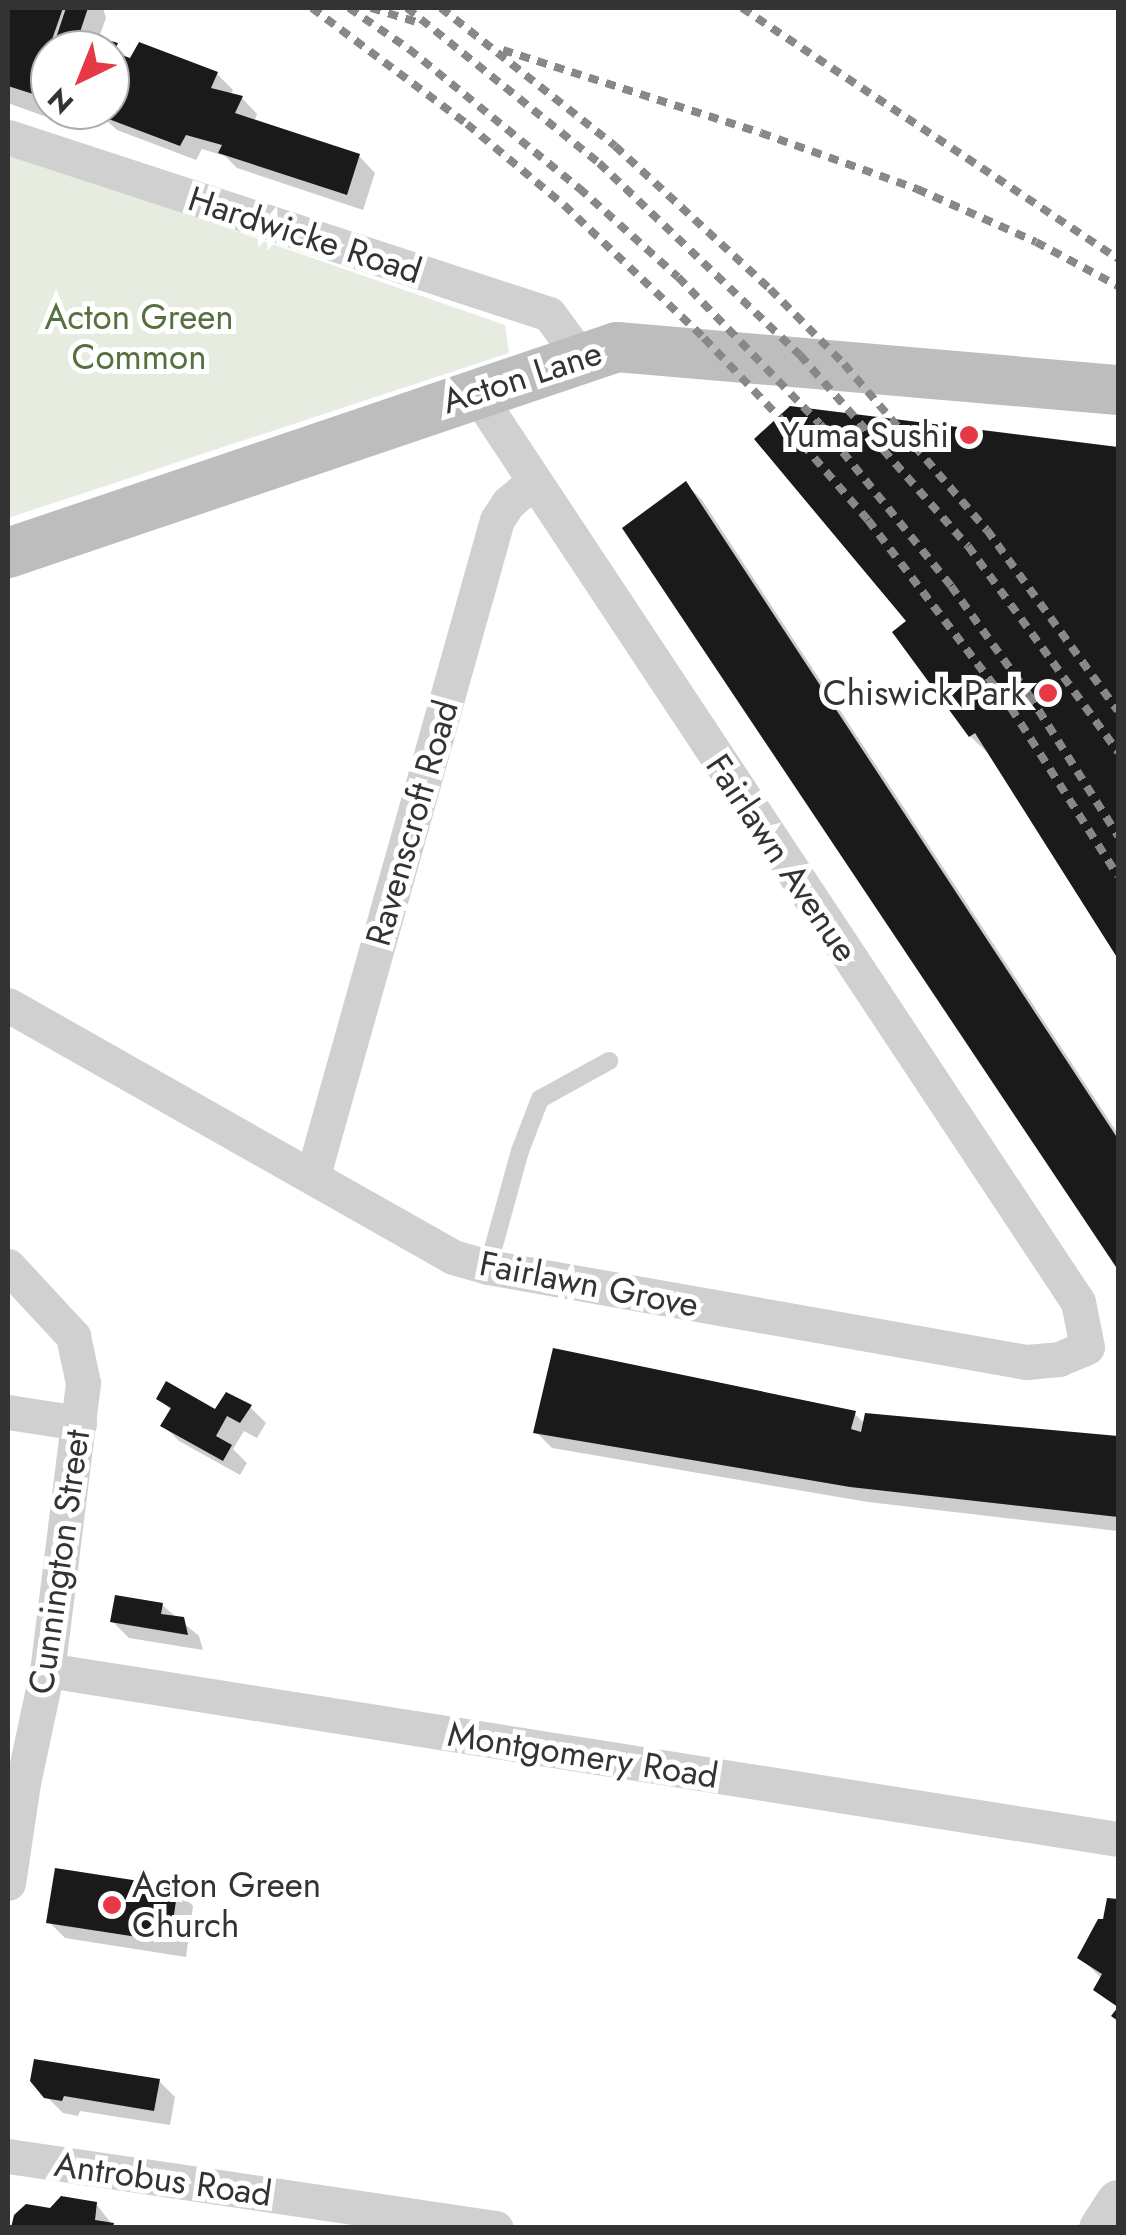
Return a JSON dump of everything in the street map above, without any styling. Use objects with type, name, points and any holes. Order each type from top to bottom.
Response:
[{"type":"main road","name":"Acton Lane","points":[[8,553],[475,391],[617,346],[1118,390]]},
{"type":"street","name":"Hardwicke Road","points":[[8,137],[549,314],[582,359]]},
{"type":"street","name":"Fairlawn Avenue","points":[[475,391],[532,483],[1078,1302],[1086,1325]]},
{"type":"street","name":"Ravenscroft Road","points":[[313,1175],[498,520],[508,503],[532,483]]},
{"type":"street","name":"Fairlawn Grove","points":[[8,1006],[453,1257],[488,1268],[1026,1362],[1059,1359],[1087,1347],[1086,1325]]},
{"type":"street","name":"Cunnington Street","points":[[8,1266],[73,1336],[83,1384],[47,1670],[15,1781],[8,1884]]},
{"type":"street","points":[[8,1412],[80,1424]]},
{"type":"street","name":"Montgomery Road","points":[[47,1670],[1118,1839]]},
{"type":"street","name":"Antrobus Road","points":[[8,2156],[496,2228]]},
{"type":"street","points":[[1101,2228],[1118,2202]]},
{"type":"lane","points":[[488,1268],[520,1151],[540,1099],[608,1061]]},
{"type":"green space","name":"Acton Green Common","points":[[8,152],[505,325],[509,353],[8,518]]},
{"type":"building","points":[[8,8],[63,8],[55,30],[30,30],[30,93],[8,86]]},
{"type":"building","points":[[66,8],[88,8],[81,30],[59,30]]},
{"type":"building","points":[[139,42],[218,72],[211,88],[243,96],[235,113],[360,154],[347,195],[218,153],[222,145],[186,135],[180,146],[130,127],[130,58]]},
{"type":"building","name":"Chiswick Park","points":[[790,406],[1118,447],[1118,959],[975,733],[969,737],[892,632],[906,621],[754,439]]},
{"type":"building","points":[[686,481],[1118,1139],[1118,1270],[622,528]]},
{"type":"building","points":[[553,1348],[856,1411],[851,1429],[861,1432],[865,1413],[1118,1436],[1118,1517],[850,1487],[533,1433]]},
{"type":"building","points":[[166,1381],[215,1409],[226,1392],[252,1405],[240,1423],[227,1416],[216,1436],[232,1445],[223,1461],[160,1426],[171,1408],[156,1399]]},
{"type":"building","points":[[115,1595],[163,1603],[161,1614],[184,1617],[188,1635],[110,1622]]},
{"type":"building","name":"Acton Green Church","points":[[55,1868],[178,1887],[170,1942],[46,1923]]},
{"type":"building","points":[[1107,1898],[1118,1899],[1118,2007],[1093,1990],[1102,1974],[1077,1958],[1098,1919],[1103,1919]]},
{"type":"building","points":[[34,2059],[160,2079],[154,2111],[64,2096],[62,2101],[44,2098],[30,2081]]},
{"type":"building","points":[[61,2196],[97,2202],[95,2220],[114,2223],[113,2228],[11,2228],[14,2215],[26,2204],[50,2208]]},
{"type":"railway","points":[[312,8],[467,124],[564,205],[704,338],[779,417],[868,520],[1011,708],[1118,876]]},
{"type":"railway","points":[[349,8],[409,49],[579,188],[678,277],[820,424],[951,586],[1029,695],[1118,836]]},
{"type":"railway","points":[[371,8],[423,24]]},
{"type":"railway","points":[[407,8],[599,163],[800,355],[968,546],[1118,752]]},
{"type":"railway","points":[[441,8],[615,146],[770,289],[844,364],[987,530],[1118,711]]},
{"type":"railway","points":[[742,8],[1118,259]]},
{"type":"railway","points":[[503,50],[761,133],[917,189],[1036,242],[1118,286]]},
{"type":"place","name":"Yuma Sushi","points":[[969,435]]},
{"type":"place","name":"Chiswick Park","points":[[1048,693]]},
{"type":"place","name":"Acton Green Church","points":[[112,1905]]}]
